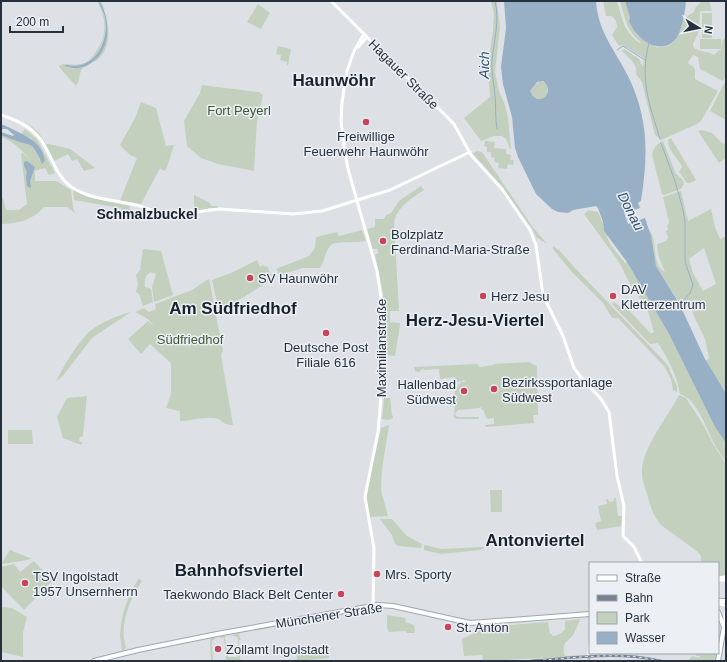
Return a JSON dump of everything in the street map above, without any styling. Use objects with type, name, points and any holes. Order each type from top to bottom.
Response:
[{"type":"main road","name":"Münchener Straße","points":[[94,661],[138,650],[216,634],[373,606],[393,606],[470,623],[589,614]]},
{"type":"main road","points":[[718,661],[725,629],[719,614]]},
{"type":"street","name":"Hagauer Straße","points":[[331,1],[452,120],[470,152],[502,189],[530,230],[536,245],[543,295],[564,336],[574,368],[601,399],[608,410],[617,476],[624,502],[623,536],[636,550],[642,562]]},
{"type":"street","name":"Maximilianstraße","points":[[366,35],[353,54],[347,71],[341,120],[346,159],[356,201],[379,280],[383,325],[379,424],[365,496],[374,548],[373,606]]},
{"type":"street","points":[[1,115],[30,128],[40,138],[60,175],[76,190],[89,195],[140,206],[160,213],[183,216],[189,215],[192,211],[195,214]]},
{"type":"street","points":[[189,215],[193,218],[195,214],[204,211],[220,209],[300,214],[322,211],[390,190],[470,152]]},
{"type":"street","points":[[725,629],[726,611]]},
{"type":"green space","points":[[97,1],[101,1],[105,11],[101,3],[99,3],[105,18],[104,37],[101,45],[97,53],[90,59],[101,44],[104,32],[104,19]]},
{"type":"green space","points":[[491,1],[497,1],[500,27],[495,72],[499,91],[505,105],[508,118],[510,149],[506,139],[502,136],[494,136],[481,141],[464,118],[490,97],[488,66],[494,14]]},
{"type":"green space","points":[[603,1],[617,1],[624,25],[630,34],[640,43],[641,42],[632,33],[627,23],[620,1],[625,1],[630,18],[629,21],[638,36],[651,45],[655,45],[655,47],[662,47],[668,46],[676,40],[684,18],[694,12],[695,8],[702,1],[709,1],[712,11],[700,11],[699,31],[693,44],[694,48],[714,55],[721,50],[722,41],[726,37],[726,76],[723,81],[700,69],[698,57],[693,55],[688,63],[695,70],[695,79],[718,91],[701,121],[661,140],[655,135],[642,82],[636,74],[636,67],[622,51],[624,49],[638,58],[643,66],[644,58],[623,45],[619,46],[612,35],[617,27],[616,21],[612,16],[606,16]]},
{"type":"green space","points":[[258,4],[270,13],[261,29],[247,22]]},
{"type":"green space","points":[[702,13],[712,13],[712,38],[702,38]]},
{"type":"green space","points":[[108,29],[108,39],[103,54],[98,59],[90,64],[87,65],[93,62],[100,55],[107,37]]},
{"type":"green space","points":[[700,39],[721,39],[721,49],[700,49]]},
{"type":"green space","points":[[278,46],[291,49],[288,65],[287,62],[280,60],[281,55],[276,54]]},
{"type":"green space","points":[[89,61],[84,64],[76,66],[66,65],[65,67],[76,68],[85,66],[81,71],[76,86],[59,67],[60,65],[62,66],[62,64],[81,64]]},
{"type":"green space","points":[[726,80],[726,120],[710,111]]},
{"type":"green space","points":[[541,81],[546,83],[548,91],[545,97],[540,100],[532,96],[530,91],[534,85]]},
{"type":"green space","name":"Fort Peyerl","points":[[202,85],[259,92],[263,95],[257,121],[254,171],[218,164],[201,158],[187,146],[184,121],[200,93]]},
{"type":"green space","points":[[141,102],[156,108],[166,146],[174,145],[166,170],[164,171],[160,168],[140,206],[120,201],[137,158],[130,155],[120,145],[135,118]]},
{"type":"green space","points":[[26,121],[39,133],[46,144],[70,149],[95,168],[84,171],[77,159],[72,161],[68,154],[54,161],[43,140]]},
{"type":"green space","points":[[25,129],[37,139],[55,173],[49,175],[45,168],[35,171],[35,181],[56,181],[71,190],[75,213],[67,207],[44,207],[30,218],[13,223],[1,224],[1,198],[3,198],[6,210],[19,210],[27,204],[21,154],[23,153],[31,161],[18,147],[1,137],[1,135],[33,147],[39,157],[40,162],[42,151],[31,138],[21,134]]},
{"type":"green space","points":[[702,130],[712,133],[722,143],[726,144],[726,158],[719,163],[698,131]]},
{"type":"green space","points":[[671,138],[696,180],[687,183],[679,172],[682,167],[668,144],[668,140]]},
{"type":"green space","points":[[485,141],[495,142],[494,148],[506,149],[506,154],[511,155],[510,160],[514,160],[513,165],[508,164],[507,169],[498,168],[499,163],[494,162],[495,158],[491,157],[491,152],[487,152],[487,147],[484,146]]},
{"type":"green space","points":[[663,141],[676,174],[684,183],[681,189],[664,195],[662,194],[652,155],[656,146]]},
{"type":"green space","points":[[477,151],[482,152],[532,226],[547,244],[536,237],[533,230],[503,188],[474,155],[473,153]]},
{"type":"green space","points":[[421,186],[424,190],[409,200],[401,208],[394,223],[399,311],[390,311],[390,322],[400,323],[400,325],[395,356],[389,355],[386,352],[383,293],[375,255],[379,253],[377,249],[373,249],[367,229],[375,227],[375,219],[384,219],[386,215],[391,213],[399,201]]},
{"type":"green space","points":[[73,190],[88,197],[130,206],[129,213],[121,211],[121,208],[74,200]]},
{"type":"green space","points":[[681,191],[688,221],[711,209],[715,227],[720,239],[726,236],[726,392],[706,361],[709,358],[705,339],[693,314],[690,300],[680,304],[656,266],[649,230],[654,240],[656,258],[660,268],[665,272],[658,255],[657,248],[657,244],[666,241],[668,238],[666,231],[668,230],[667,226],[669,222],[663,197]],"holes":[[[704,248],[716,284],[703,291],[693,273],[689,259]]]},
{"type":"green space","points":[[194,195],[210,203],[211,206],[218,206],[219,208],[209,208],[198,211],[197,209],[194,209]]},
{"type":"green space","points":[[589,210],[598,212],[610,244],[625,263],[627,262],[669,334],[715,427],[726,443],[726,462],[696,408],[686,397],[680,394],[672,367],[658,343],[650,344],[612,304],[614,302],[622,308],[626,307],[651,334],[654,332],[648,311],[629,282],[619,262],[584,214]]},
{"type":"green space","points":[[362,230],[366,241],[332,244],[320,268],[303,268],[280,275],[276,269],[309,256],[315,248],[316,237],[337,232],[339,236]]},
{"type":"green space","points":[[553,246],[560,251],[665,362],[670,369],[677,386],[677,392],[673,390],[671,379],[664,366],[618,318],[612,318],[603,303],[572,272],[553,249]]},
{"type":"green space","points":[[143,249],[161,251],[173,295],[154,302],[152,287],[156,274],[150,272],[146,277],[145,287],[151,289],[153,302],[143,306],[139,294],[136,292],[138,284],[136,275],[140,270]]},
{"type":"green space","points":[[257,260],[260,267],[264,265],[265,267],[267,266],[273,279],[219,312],[212,280],[231,273]]},
{"type":"green space","name":"Südfriedhof","points":[[209,279],[223,351],[221,355],[233,425],[226,424],[216,418],[180,421],[180,411],[166,408],[171,394],[171,363],[150,344],[141,354],[128,339],[148,321],[154,326],[148,319],[135,312],[144,308],[149,312],[156,309],[155,304],[192,290]]},
{"type":"green space","points":[[131,312],[92,338],[62,377],[56,381],[74,350],[87,334],[108,320]]},
{"type":"green space","name":"Bezirkssportanlage Südwest","points":[[530,362],[537,366],[538,415],[533,415],[534,423],[486,427],[485,425],[494,424],[494,418],[487,419],[483,410],[481,409],[482,406],[480,408],[458,410],[455,414],[457,417],[479,417],[479,419],[456,419],[454,417],[455,402],[453,399],[455,390],[461,382],[465,382],[464,379],[463,381],[456,382],[455,377],[440,379],[439,369],[424,370],[423,368],[419,372],[415,371],[414,367],[477,364],[480,367],[494,364]]},
{"type":"green space","points":[[679,395],[686,398],[726,464],[726,575],[719,577],[719,562],[701,562],[701,556],[698,552],[658,522],[652,510],[643,481],[643,464],[650,444]]},
{"type":"green space","points":[[87,396],[83,436],[80,437],[79,440],[80,442],[83,442],[81,445],[63,438],[57,417],[67,398]]},
{"type":"green space","points":[[384,398],[390,398],[393,418],[389,420],[382,419]]},
{"type":"green space","points":[[389,425],[382,469],[381,490],[388,516],[370,517],[367,498],[369,479],[381,428]]},
{"type":"green space","points":[[8,430],[32,430],[33,444],[8,444]]},
{"type":"green space","points":[[490,490],[502,490],[502,512],[491,512]]},
{"type":"green space","points":[[614,498],[616,498],[618,516],[622,516],[621,526],[597,530],[595,523],[601,521],[598,506],[607,504],[606,499],[608,499],[609,502],[614,501]]},
{"type":"green space","points":[[380,519],[392,519],[407,536],[422,544],[421,548],[398,546],[395,544],[392,535]]},
{"type":"green space","points":[[425,545],[441,549],[484,548],[481,550],[441,554],[424,550]]},
{"type":"green space","points":[[10,550],[32,559],[1,564]]},
{"type":"green space","name":"TSV Ingolstadt 1957 Unsernherrn","points":[[34,561],[52,581],[24,610],[1,586],[1,567],[14,564],[20,572]]},
{"type":"green space","points":[[139,578],[142,581],[126,613],[124,639],[126,648],[122,651],[120,635],[124,612],[128,598]]},
{"type":"green space","points":[[1,607],[12,608],[27,617],[23,633],[23,657],[1,652]]},
{"type":"green space","points":[[387,615],[406,618],[405,622],[414,625],[415,633],[407,633],[406,631],[389,632],[387,628]]},
{"type":"green space","points":[[580,619],[573,635],[565,644],[564,654],[565,656],[587,656],[483,661],[482,655],[464,656],[462,639],[479,631],[476,628],[548,622],[550,634],[554,636],[565,629],[565,621]]},
{"type":"green space","points":[[240,633],[239,635],[241,640],[239,640],[241,661],[217,661],[226,660],[224,638],[220,638],[225,636],[228,657],[237,657],[239,654],[238,638],[232,635]]},
{"type":"green space","points":[[210,637],[215,637],[212,641],[213,660],[217,661],[211,661]]},
{"type":"green space","points":[[329,649],[329,658],[297,661],[296,651]]},
{"type":"green space","points":[[695,654],[718,654],[716,661],[688,661],[692,656],[699,658],[700,656]]},
{"type":"water","name":"Donau","points":[[504,1],[596,1],[600,22],[635,92],[640,107],[645,137],[645,168],[641,201],[638,203],[640,208],[625,213],[624,212],[628,224],[645,218],[651,236],[656,266],[680,305],[705,359],[726,393],[726,443],[715,427],[669,334],[627,262],[604,231],[603,222],[598,208],[596,206],[573,210],[568,213],[558,212],[552,209],[536,194],[515,148],[512,117],[503,84],[501,67],[506,28]],"holes":[[[543,81],[547,85],[547,94],[541,99],[537,99],[530,91],[537,82]]]},
{"type":"water","points":[[625,1],[686,1],[682,23],[676,39],[669,45],[664,46],[654,46],[644,41],[633,29],[629,21],[630,18]]},
{"type":"water","points":[[100,2],[104,10],[108,28],[105,45],[101,53],[96,60],[88,65],[76,68],[64,66],[84,64],[98,53],[105,37],[106,27],[105,16],[99,3]]},
{"type":"water","points":[[1,124],[36,143],[44,155],[45,161],[42,164],[33,147],[30,145],[1,135],[1,132],[14,135],[7,129],[1,129]]},
{"type":"water","points":[[27,161],[35,167],[30,181],[30,188],[27,186],[27,172],[24,166],[24,162]]},
{"type":"waterway","name":"Aich","points":[[495,1],[497,23],[492,60],[492,73],[497,129]]},
{"type":"waterway","points":[[649,43],[646,56],[645,81],[649,103],[660,139]]},
{"type":"waterway","points":[[617,50],[623,46],[645,60]]},
{"type":"waterway","points":[[661,143],[675,181],[683,210],[685,222],[685,262],[693,285],[690,293],[680,305]]},
{"type":"tunnel","points":[[589,655],[589,661]]},
{"type":"railway","points":[[531,661],[596,656],[629,656],[661,661]]},
{"type":"place","name":"Freiwillige Feuerwehr Haunwöhr","points":[[366,122]]},
{"type":"place","name":"Bolzplatz Ferdinand-Maria-Straße","points":[[383,241]]},
{"type":"place","name":"SV Haunwöhr","points":[[250,278]]},
{"type":"place","name":"Herz Jesu","points":[[483,296]]},
{"type":"place","name":"DAV Kletterzentrum","points":[[613,296]]},
{"type":"place","name":"Deutsche Post Filiale 616","points":[[326,333]]},
{"type":"place","name":"Bezirkssportanlage Südwest","points":[[494,389]]},
{"type":"place","name":"Hallenbad Südwest","points":[[464,391]]},
{"type":"place","name":"Mrs. Sporty","points":[[377,574]]},
{"type":"place","name":"TSV Ingolstadt 1957 Unsernherrn","points":[[25,583]]},
{"type":"place","name":"Taekwondo Black Belt Center","points":[[341,594]]},
{"type":"place","name":"St. Anton","points":[[448,627]]},
{"type":"place","name":"Zollamt Ingolstadt","points":[[218,649]]},
{"type":"district","name":"Haunwöhr","points":[[334,80]]},
{"type":"district","name":"Schmalzbuckel","points":[[147,214]]},
{"type":"district","name":"Am Südfriedhof","points":[[233,308]]},
{"type":"district","name":"Herz-Jesu-Viertel","points":[[475,320]]},
{"type":"district","name":"Antonviertel","points":[[535,540]]},
{"type":"district","name":"Bahnhofsviertel","points":[[239,570]]}]
